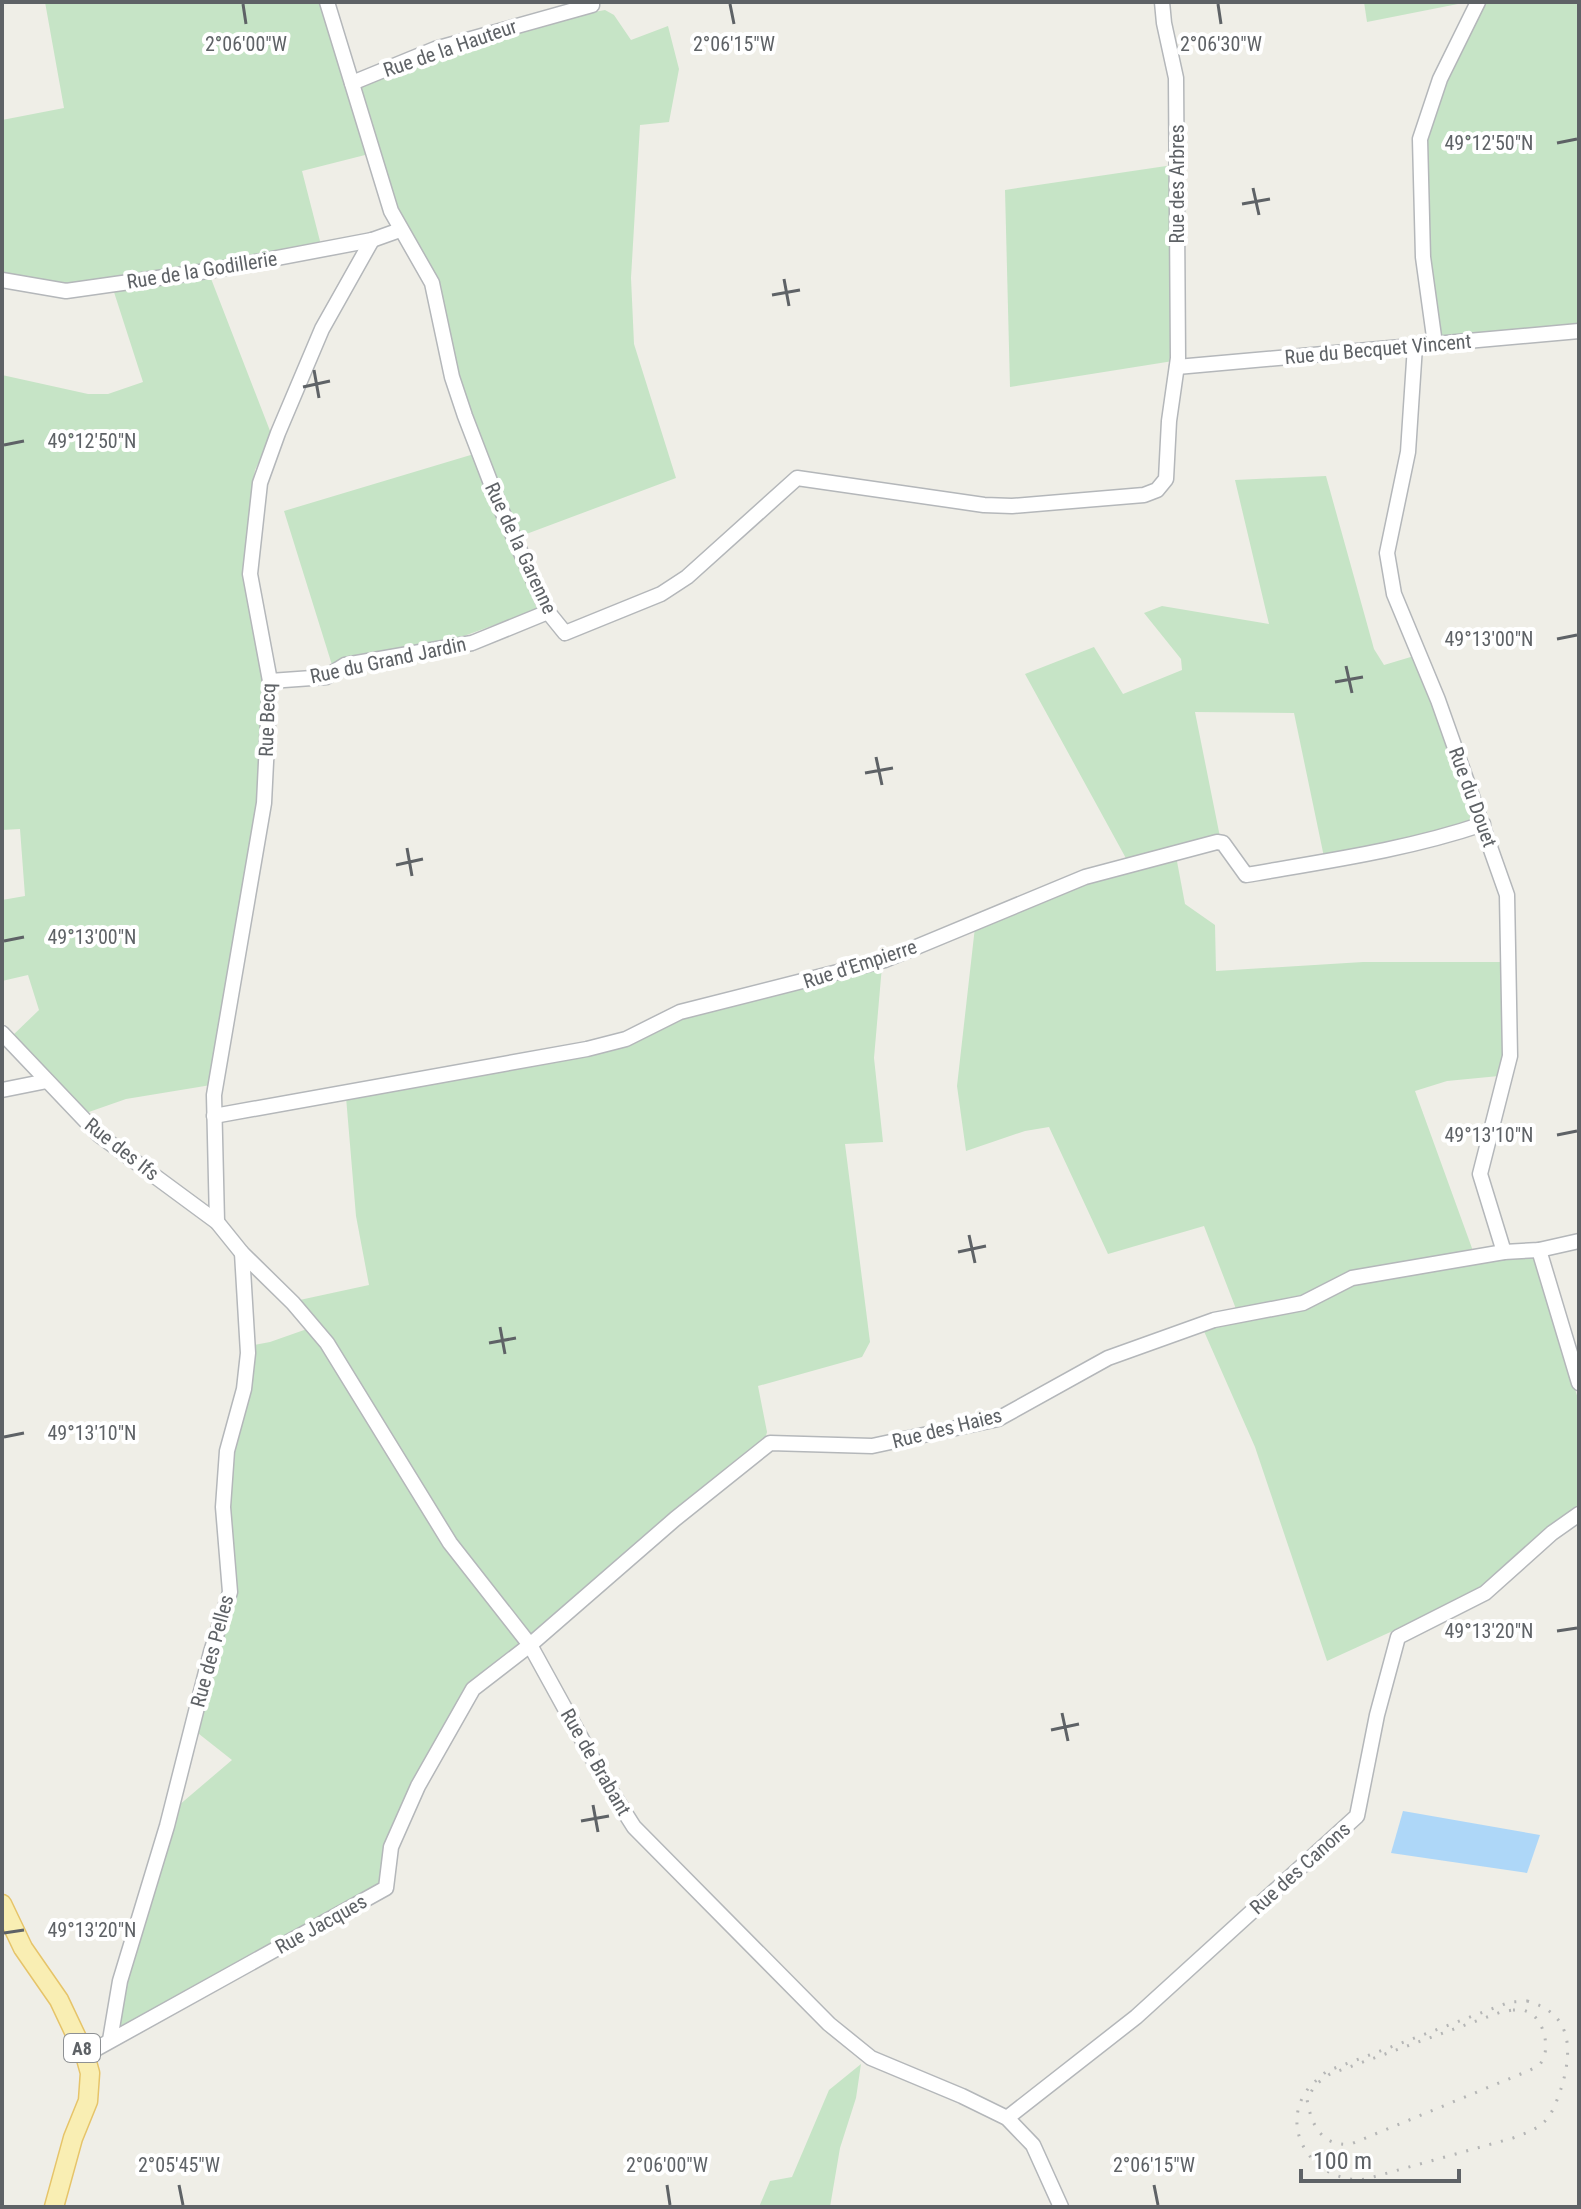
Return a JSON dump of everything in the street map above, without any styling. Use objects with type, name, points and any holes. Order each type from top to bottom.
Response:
[{"type":"main road","name":"A8","points":[[2,1904],[23,1948],[59,2000],[85,2055],[90,2073],[88,2101],[73,2138],[54,2207]]},
{"type":"street","name":"Rue de la Garenne","points":[[327,2],[391,211],[432,283],[452,377],[465,416],[500,507],[548,612],[565,633],[661,594],[687,577],[797,478],[984,505],[1012,506],[1144,495],[1157,490],[1166,479],[1169,421],[1177,367]]},
{"type":"street","name":"Rue de la Hauteur","points":[[352,83],[435,49],[592,5],[591,2]]},
{"type":"street","name":"Rue des Arbres","points":[[1162,2],[1176,78],[1177,367]]},
{"type":"street","points":[[1435,344],[1423,257],[1420,139],[1440,79],[1478,2]]},
{"type":"street","name":"Rue de la Godillerie","points":[[2,280],[66,291],[214,270],[372,240],[400,230]]},
{"type":"street","name":"Rue Becq","points":[[217,1222],[214,1095],[264,803],[270,681],[250,574],[260,483],[322,329],[372,240]]},
{"type":"street","name":"Rue du Becquet Vincent","points":[[1177,367],[1579,331]]},
{"type":"street","name":"Rue du Douet","points":[[1415,346],[1408,452],[1387,553],[1394,594],[1438,700],[1507,895],[1510,1056],[1480,1174],[1504,1252]]},
{"type":"street","name":"Rue du Grand Jardin","points":[[270,681],[326,677],[345,665],[472,643],[548,612]]},
{"type":"street","name":"Rue d'Empierre","points":[[214,1116],[587,1049],[626,1039],[680,1012],[885,960],[1085,877],[1217,842],[1223,843],[1246,875],[1370,853],[1450,835],[1483,824]]},
{"type":"street","name":"Rue des Ifs","points":[[2,1033],[99,1135],[217,1222]]},
{"type":"street","points":[[2,1090],[47,1081]]},
{"type":"street","name":"Rue de Brabant","points":[[217,1222],[327,1343],[450,1543],[530,1645],[606,1783],[634,1827],[818,2013],[871,2058],[1007,2118],[1033,2145],[1061,2207]]},
{"type":"street","name":"Rue des Haies","points":[[530,1645],[675,1519],[770,1443],[872,1446],[998,1419],[1108,1358],[1214,1320],[1303,1303],[1352,1278],[1504,1252],[1539,1250],[1579,1241]]},
{"type":"street","points":[[1539,1250],[1579,1383]]},
{"type":"street","name":"Rue des Pelles","points":[[110,2040],[120,1981],[167,1826],[211,1652],[230,1592],[223,1507],[227,1451],[244,1389],[248,1353],[242,1253]]},
{"type":"street","name":"Rue des Canons","points":[[1007,2118],[1136,2017],[1357,1816],[1377,1715],[1398,1637],[1485,1593],[1552,1533],[1579,1514]]},
{"type":"street","name":"Rue Jacques","points":[[85,2055],[386,1888],[391,1847],[418,1786],[473,1689],[530,1645]]},
{"type":"green space","points":[[45,2],[322,2],[369,154],[302,171],[321,245],[206,268],[68,286],[2,275],[2,120],[64,108]]},
{"type":"green space","points":[[1364,2],[1468,2],[1367,22]]},
{"type":"green space","points":[[1483,2],[1579,2],[1579,326],[1441,339],[1428,272],[1426,145],[1432,114]]},
{"type":"green space","points":[[605,10],[614,15],[631,40],[668,26],[679,69],[669,122],[640,125],[631,278],[634,344],[676,478],[521,536],[455,376],[441,286],[398,216],[356,87],[478,41],[541,23]]},
{"type":"green space","points":[[1173,165],[1173,361],[1010,387],[1005,190]]},
{"type":"green space","points":[[210,276],[272,436],[255,470],[244,572],[263,685],[262,753],[256,822],[211,1085],[126,1099],[86,1113],[11,1037],[39,1010],[28,975],[2,981],[2,900],[25,896],[20,829],[2,830],[2,375],[88,394],[108,394],[143,382],[113,289]]},
{"type":"green space","points":[[474,454],[538,609],[453,640],[374,652],[332,665],[284,511]]},
{"type":"green space","points":[[1326,476],[1374,649],[1384,665],[1414,656],[1437,710],[1475,821],[1412,839],[1324,857],[1294,713],[1195,712],[1220,837],[1128,862],[1025,674],[1094,647],[1123,694],[1182,670],[1181,659],[1144,613],[1162,606],[1269,624],[1235,480]]},
{"type":"green space","points":[[1176,856],[1185,904],[1215,925],[1216,971],[1363,962],[1503,962],[1503,1059],[1499,1076],[1447,1081],[1415,1091],[1473,1251],[1301,1298],[1236,1309],[1204,1226],[1108,1254],[1049,1127],[1025,1131],[966,1151],[957,1086],[975,927],[1123,870]]},
{"type":"green space","points":[[882,966],[874,1058],[883,1142],[845,1144],[870,1342],[862,1357],[758,1386],[767,1432],[764,1443],[531,1636],[466,1557],[295,1301],[369,1285],[356,1216],[346,1097],[636,1042],[678,1018]]},
{"type":"green space","points":[[1499,1256],[1534,1258],[1539,1270],[1579,1402],[1579,1507],[1478,1592],[1327,1661],[1255,1447],[1203,1329],[1346,1285]]},
{"type":"green space","points":[[307,1329],[522,1644],[469,1687],[434,1743],[386,1841],[380,1886],[116,2031],[120,2001],[178,1806],[232,1760],[194,1730],[232,1596],[227,1512],[231,1461],[249,1346]]},
{"type":"green space","points":[[861,2064],[856,2098],[840,2148],[830,2207],[759,2207],[770,2181],[792,2177],[829,2090]]},
{"type":"water","points":[[1403,1811],[1540,1835],[1527,1873],[1391,1853]]},
{"type":"railway","points":[[1527,2001],[1553,2014],[1565,2033],[1567,2045],[1559,2095],[1549,2116],[1539,2126],[1513,2138],[1366,2179],[1349,2179],[1333,2174],[1308,2154],[1297,2125],[1298,2109],[1307,2090],[1327,2071],[1510,2002],[1527,2001]]},
{"type":"railway","points":[[1513,2010],[1532,2014],[1542,2027],[1546,2043],[1544,2058],[1536,2067],[1351,2144],[1332,2142],[1315,2125],[1307,2099],[1315,2085],[1330,2074],[1513,2010]]}]
